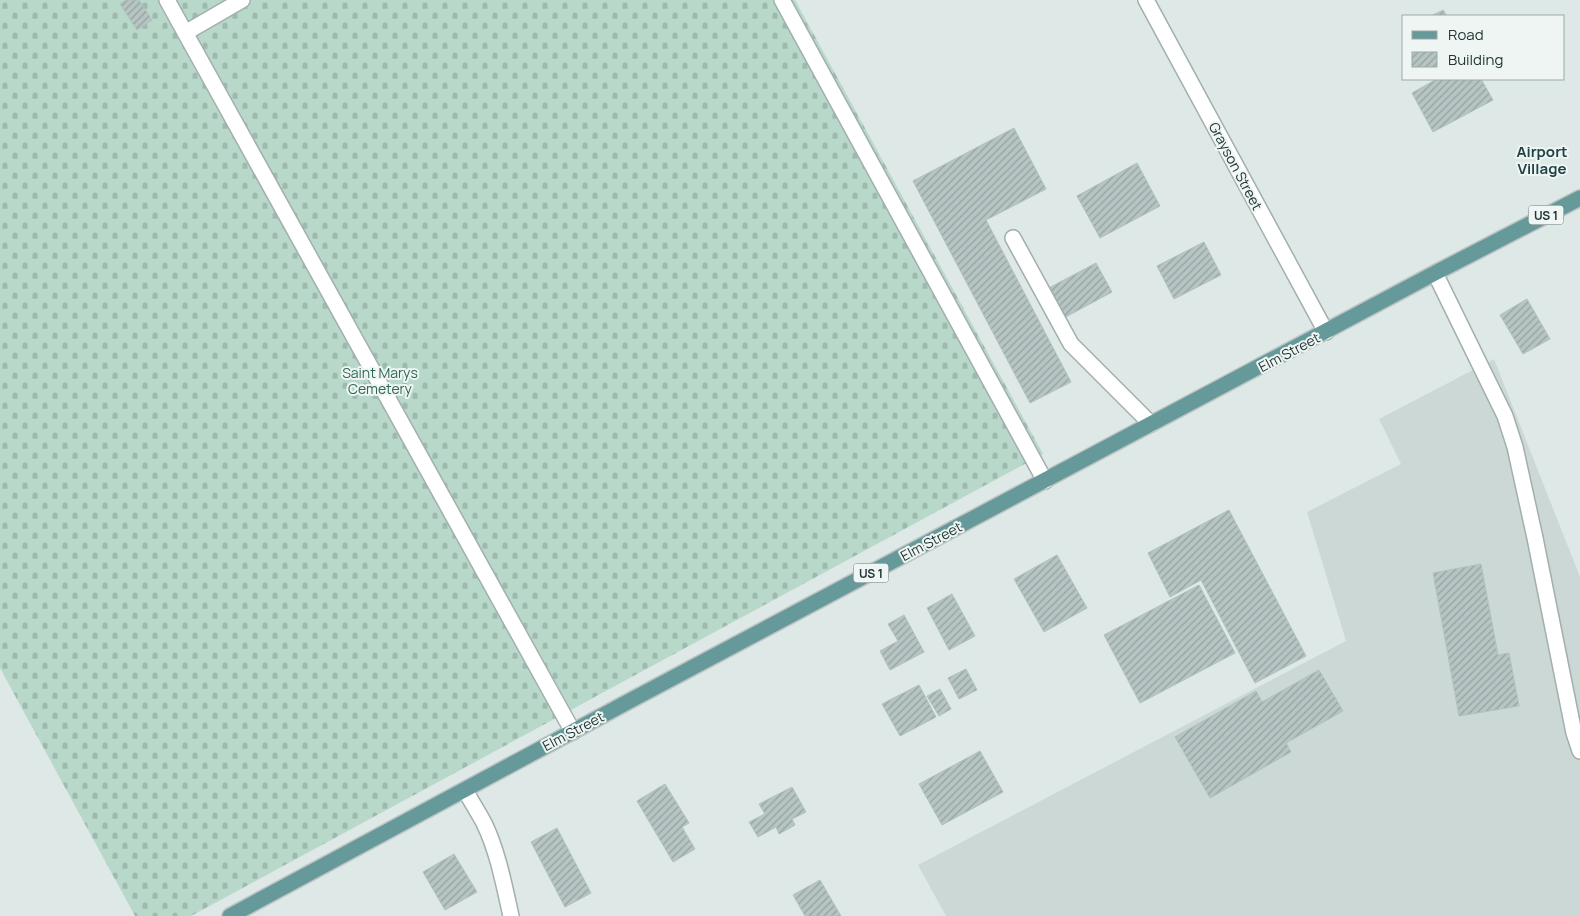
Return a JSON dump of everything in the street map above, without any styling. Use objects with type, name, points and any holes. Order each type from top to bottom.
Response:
[{"type":"main road","name":"Elm Street","points":[[230,916],[1151,424],[1580,198]]},
{"type":"street","points":[[167,0],[573,732]]},
{"type":"street","points":[[185,32],[242,0]]},
{"type":"street","points":[[782,0],[1045,481]]},
{"type":"street","name":"Grayson Street","points":[[1146,0],[1326,332]]},
{"type":"street","points":[[1013,238],[1071,344],[1151,424]]},
{"type":"street","points":[[1435,273],[1505,416],[1515,447],[1574,733],[1580,751]]},
{"type":"street","points":[[465,790],[484,823],[490,838],[501,870],[511,916]]},
{"type":"shaded area","points":[[1494,359],[1580,577],[1580,916],[946,916],[918,865],[1346,641],[1307,512],[1401,464],[1379,419]]},
{"type":"green space","name":"Saint Marys Cemetery","points":[[0,0],[795,0],[1043,454],[191,916],[135,916],[0,668]]},
{"type":"building","points":[[126,0],[139,0],[152,20],[137,30],[120,4]]},
{"type":"building","points":[[1443,10],[1446,15],[1433,15]]},
{"type":"building","points":[[1435,80],[1482,80],[1493,100],[1433,132],[1412,93]]},
{"type":"building","points":[[1014,128],[1046,189],[986,220],[1071,382],[1030,403],[913,181]]},
{"type":"building","points":[[1137,163],[1160,206],[1100,238],[1077,196]]},
{"type":"building","points":[[1204,242],[1221,275],[1174,299],[1157,266]]},
{"type":"building","points":[[1096,263],[1112,292],[1062,319],[1045,290]]},
{"type":"building","points":[[1527,299],[1550,339],[1523,354],[1500,315]]},
{"type":"building","points":[[1229,510],[1306,656],[1255,683],[1201,580],[1170,597],[1148,553]]},
{"type":"building","points":[[1057,555],[1087,608],[1044,632],[1014,579]]},
{"type":"building","points":[[1481,564],[1498,655],[1509,653],[1519,706],[1459,716],[1433,573]]},
{"type":"building","points":[[1199,585],[1235,653],[1140,703],[1104,635]]},
{"type":"building","points":[[952,594],[975,636],[949,650],[927,608]]},
{"type":"building","points":[[904,615],[924,652],[890,670],[880,651],[898,641],[888,624]]},
{"type":"building","points":[[966,669],[977,690],[959,699],[948,678]]},
{"type":"building","points":[[1319,670],[1343,711],[1286,743],[1291,752],[1210,798],[1175,737],[1256,691],[1262,702]]},
{"type":"building","points":[[919,685],[936,717],[900,736],[882,704]]},
{"type":"building","points":[[940,689],[951,709],[939,716],[927,696]]},
{"type":"building","points":[[980,751],[1003,792],[942,825],[919,784]]},
{"type":"building","points":[[665,784],[689,823],[682,827],[695,849],[673,862],[637,801]]},
{"type":"building","points":[[792,787],[806,812],[792,819],[795,825],[779,834],[776,827],[758,837],[749,822],[765,814],[759,804]]},
{"type":"building","points":[[557,828],[591,893],[565,907],[531,842]]},
{"type":"building","points":[[454,854],[477,892],[445,910],[423,872]]},
{"type":"building","points":[[820,880],[841,916],[805,916],[793,895]]},
{"type":"district","name":"Airport Village","points":[[1542,160]]}]
